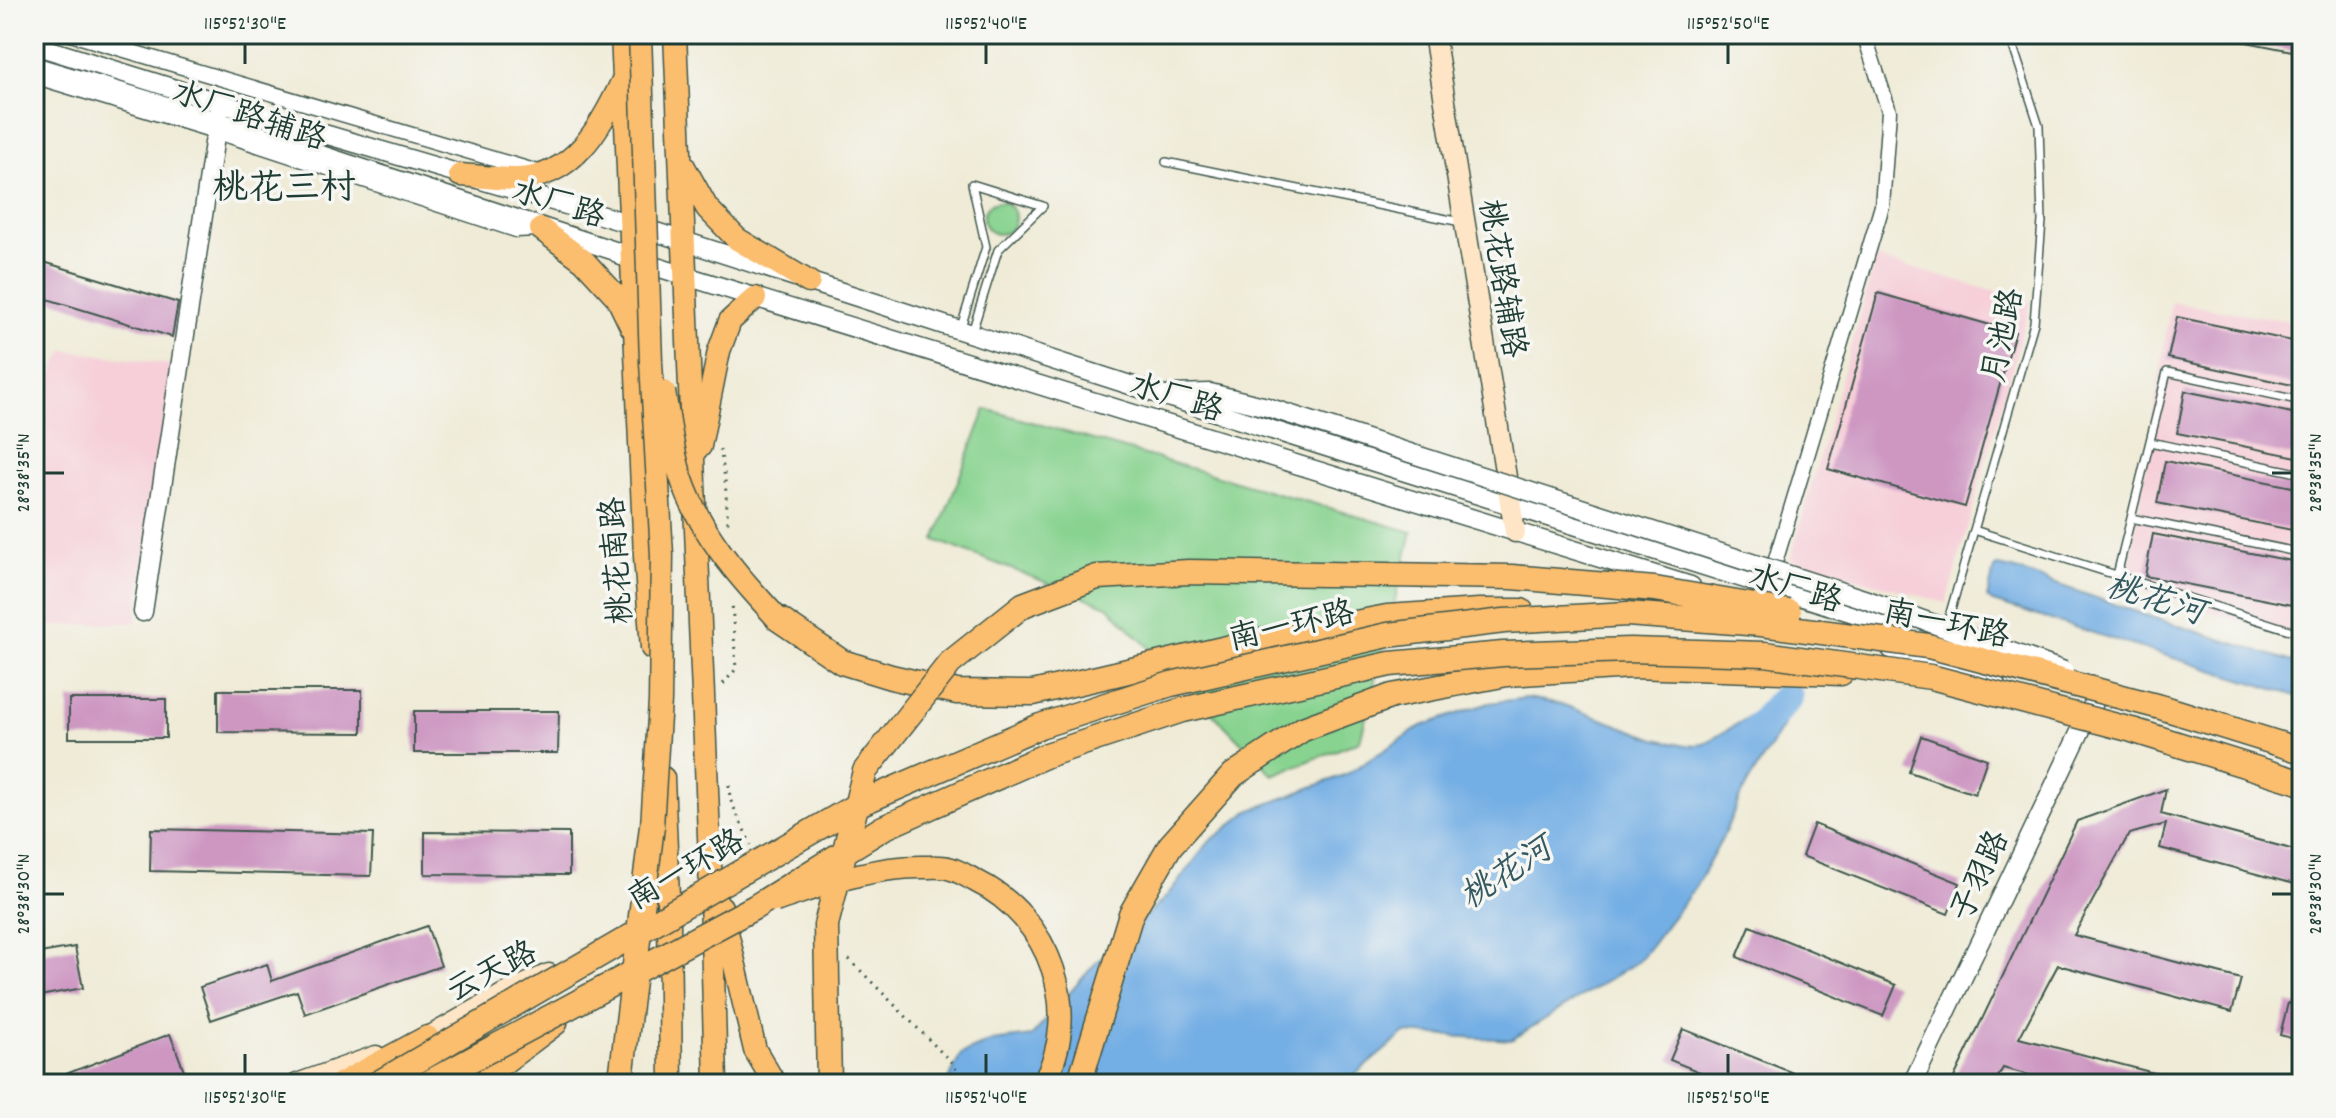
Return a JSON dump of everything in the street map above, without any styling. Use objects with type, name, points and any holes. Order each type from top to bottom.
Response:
[{"type":"highway","points":[[829,1084],[826,925],[865,771],[950,663],[1023,605],[1097,577],[1173,573],[1512,577],[1655,589],[1852,624],[1935,644]]},
{"type":"highway","points":[[777,618],[842,662],[891,677],[957,692],[1033,693],[1240,645],[1387,617],[1479,611],[1627,614]]},
{"type":"highway","name":"南一环路","points":[[377,1084],[859,804],[1040,726],[1171,684],[1388,635],[1504,621],[1627,614],[1761,624],[1935,644],[2164,708],[2302,753]]},
{"type":"highway","name":"南一环路","points":[[426,1084],[755,907],[883,828],[1047,755],[1182,710],[1390,664],[1503,654],[1630,650],[1765,654],[1931,677],[2132,730],[2302,784]]},
{"type":"highway","points":[[1079,1084],[1131,914],[1170,846],[1233,775],[1303,729],[1392,696],[1507,674],[1632,666],[1931,677]]},
{"type":"highway","points":[[621,1084],[652,826]]},
{"type":"highway","points":[[474,1084],[589,996]]},
{"type":"highway","points":[[342,1084],[427,1038]]},
{"type":"main road","name":"桃花南路","points":[[622,34],[645,556],[663,784],[670,956],[671,1084]]},
{"type":"main road","points":[[640,34],[651,362],[662,555],[660,701],[652,826]]},
{"type":"main road","points":[[650,34],[658,364],[680,476],[700,522],[734,571],[777,618]]},
{"type":"main road","points":[[675,34],[710,860],[716,1084]]},
{"type":"main road","name":"桃花路辅路","points":[[1434,34],[1515,532]]},
{"type":"main road","points":[[460,175],[520,179],[552,173],[575,156],[603,122],[624,78]]},
{"type":"main road","points":[[679,157],[707,208],[737,239],[809,282]]},
{"type":"main road","points":[[541,229],[584,261],[617,297],[636,337]]},
{"type":"main road","points":[[693,483],[719,351],[730,321],[755,298]]},
{"type":"main road","points":[[710,860],[755,1050],[775,1084]]},
{"type":"main road","points":[[755,907],[858,874],[897,867],[949,868],[996,891],[1029,926],[1052,961],[1063,1010],[1055,1064],[1043,1084]]},
{"type":"main road","name":"云天路","points":[[297,1084],[427,1038],[504,994],[710,902]]},
{"type":"main road","name":"云天路","points":[[401,1084],[586,993],[710,939]]},
{"type":"street","name":"水厂路辅路","points":[[71,34],[546,174]]},
{"type":"street","points":[[1773,569],[1882,206],[1889,111],[1864,34]]},
{"type":"street","name":"水厂路","points":[[34,45],[217,118],[632,259],[1856,637],[2302,784]]},
{"type":"street","name":"水厂路","points":[[34,66],[217,118],[460,175],[631,224],[1935,644],[2302,753]]},
{"type":"street","name":"水厂路辅路","points":[[34,76],[217,118]]},
{"type":"street","points":[[143,612],[217,118]]},
{"type":"street","points":[[1158,394],[1210,393],[1267,407],[1867,600],[2164,708]]},
{"type":"street","name":"子羽路","points":[[1912,1084],[2099,692]]},
{"type":"lane","name":"月池路","points":[[1935,644],[1974,530],[2034,323],[2042,221],[2039,126],[2009,34]]},
{"type":"lane","points":[[1166,162],[1465,222]]},
{"type":"lane","points":[[972,184],[1043,206],[998,250],[966,332],[986,247],[972,184]]},
{"type":"lane","points":[[2117,575],[2167,372],[2302,401]]},
{"type":"lane","points":[[2150,442],[2302,474]]},
{"type":"lane","points":[[2131,518],[2302,553]]},
{"type":"lane","points":[[1974,530],[2302,634]]},
{"type":"path","points":[[718,436],[728,526]]},
{"type":"path","points":[[717,692],[736,669],[732,590]]},
{"type":"path","points":[[728,783],[730,799],[754,850]]},
{"type":"path","points":[[840,951],[953,1064],[964,1084]]},
{"type":"shaded area","points":[[1876,258],[2031,302],[1946,603],[1790,560]]},
{"type":"shaded area","points":[[2171,302],[2302,323],[2302,641],[2127,585]]},
{"type":"shaded area","points":[[64,350],[172,365],[136,622],[34,627],[34,408]]},
{"type":"green space","points":[[999,202],[1010,207],[1015,218],[1010,229],[999,234],[988,229],[983,218],[988,207]]},
{"type":"green space","points":[[986,409],[1412,532],[1360,741],[1273,775],[1108,606],[935,540]]},
{"type":"water","points":[[1998,566],[2302,665],[2302,698],[1993,602],[1987,598],[1994,569]]},
{"type":"water","points":[[1527,698],[1561,704],[1656,739],[1685,746],[1704,744],[1774,702],[1790,714],[1741,795],[1722,839],[1696,886],[1640,960],[1511,1040],[1405,1033],[1344,1084],[947,1084],[961,1054],[992,1041],[1032,1036],[1093,966],[1166,897],[1209,842],[1249,811],[1347,774],[1422,726],[1489,703]]},
{"type":"building","points":[[2242,34],[2302,34],[2302,53],[2241,41]]},
{"type":"building","points":[[34,259],[178,303],[172,337],[34,295]]},
{"type":"building","points":[[1878,293],[2015,332],[1965,507],[1828,469]]},
{"type":"building","points":[[2177,317],[2302,343],[2302,387],[2168,358]]},
{"type":"building","points":[[2185,391],[2302,415],[2302,458],[2177,433]]},
{"type":"building","points":[[2165,461],[2302,489],[2302,532],[2157,503]]},
{"type":"building","points":[[2153,534],[2302,563],[2302,607],[2145,576]]},
{"type":"building","points":[[218,690],[362,690],[362,733],[218,732]]},
{"type":"building","points":[[69,699],[166,699],[166,738],[69,738]]},
{"type":"building","points":[[414,711],[559,711],[558,753],[414,753]]},
{"type":"building","points":[[1921,736],[1987,759],[1975,794],[1909,772]]},
{"type":"building","points":[[2166,789],[2161,814],[2302,852],[2302,886],[2160,848],[2166,824],[2129,834],[2074,935],[2241,979],[2232,1012],[2058,965],[2019,1038],[2177,1079],[2176,1084],[2063,1084],[2003,1068],[1994,1084],[1951,1084],[2077,821]]},
{"type":"building","points":[[1814,824],[1960,883],[1948,914],[1802,856]]},
{"type":"building","points":[[151,829],[373,834],[371,876],[150,871]]},
{"type":"building","points":[[425,832],[569,833],[569,875],[425,874]]},
{"type":"building","points":[[427,926],[441,966],[305,1014],[297,991],[211,1020],[200,987],[267,964],[272,981]]},
{"type":"building","points":[[1750,926],[1896,985],[1883,1016],[1737,957]]},
{"type":"building","points":[[75,947],[83,988],[34,997],[34,954]]},
{"type":"building","points":[[2288,1003],[2302,1007],[2302,1041],[2280,1035]]},
{"type":"building","points":[[1683,1029],[1818,1084],[1729,1084],[1670,1060]]},
{"type":"building","points":[[170,1034],[185,1073],[156,1084],[40,1084]]},
{"type":"waterway","name":"桃花河","points":[[1751,737],[1787,697]]},
{"type":"district","name":"桃花三村","points":[[284,185]]}]
